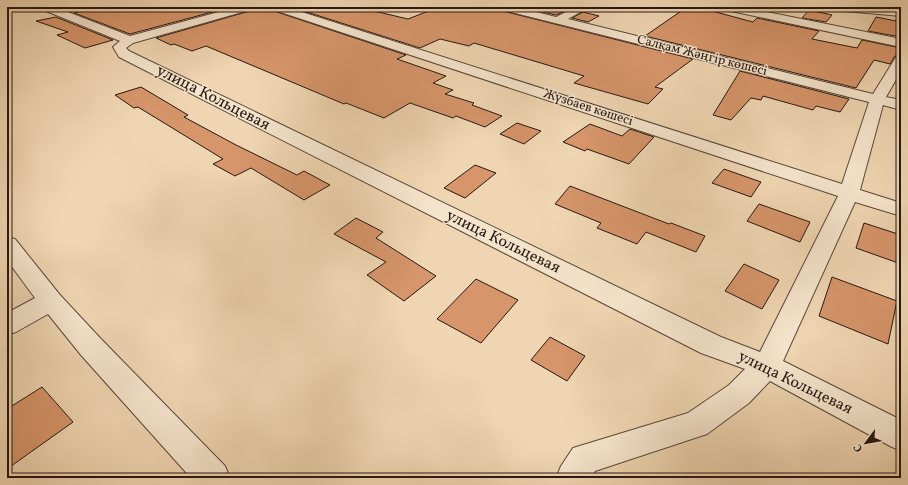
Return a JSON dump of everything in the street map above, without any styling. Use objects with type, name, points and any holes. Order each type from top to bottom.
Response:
[{"type":"street","points":[[44,7],[129,40],[249,7]]},
{"type":"street","name":"Жүзбаев көшесі","points":[[274,7],[901,210]]},
{"type":"street","name":"Салқам Жәңгір көшесі","points":[[503,7],[901,105]]},
{"type":"street","points":[[558,20],[584,7]]},
{"type":"street","points":[[726,7],[901,43]]},
{"type":"street","points":[[833,7],[901,13]]},
{"type":"street","name":"улица Кольцевая","points":[[129,40],[119,47],[124,54],[711,345],[767,366],[901,436]]},
{"type":"street","points":[[573,478],[584,459],[696,424],[739,394],[767,366],[849,193],[878,99],[901,60]]},
{"type":"street","points":[[7,244],[51,301],[91,347],[213,478]]},
{"type":"street","points":[[7,325],[51,301]]},
{"type":"building","points":[[98,7],[231,7],[130,34],[74,13]]},
{"type":"building","points":[[255,7],[269,7],[271,10],[406,55],[397,59],[446,76],[433,83],[453,90],[445,94],[474,103],[472,105],[502,116],[485,127],[456,116],[453,118],[410,103],[384,118],[346,103],[344,104],[206,46],[192,51],[174,44],[171,45],[156,38],[253,10]]},
{"type":"building","points":[[291,7],[357,7],[408,19],[439,7],[497,7],[499,10],[693,59],[655,87],[663,89],[648,104],[574,83],[584,76],[474,43],[469,46],[440,39],[420,48]]},
{"type":"building","points":[[522,7],[560,7],[569,9],[556,15]]},
{"type":"building","points":[[687,7],[697,7],[753,22],[757,18],[819,31],[812,39],[857,48],[862,40],[901,48],[901,55],[895,56],[890,64],[874,60],[856,88],[645,36]]},
{"type":"building","points":[[809,10],[832,15],[826,22],[802,18]]},
{"type":"building","points":[[583,12],[599,16],[588,22],[572,18]]},
{"type":"building","points":[[56,17],[113,40],[85,48],[57,35],[68,32],[36,21]]},
{"type":"building","points":[[876,17],[901,22],[901,37],[868,31]]},
{"type":"building","points":[[740,71],[849,99],[840,112],[816,106],[813,110],[763,96],[761,100],[751,98],[731,120],[713,115]]},
{"type":"building","points":[[141,87],[188,115],[184,117],[236,145],[297,175],[304,171],[330,185],[304,200],[251,168],[235,176],[213,164],[223,159],[138,107],[134,108],[115,95]]},
{"type":"building","points":[[517,123],[541,131],[524,144],[500,134]]},
{"type":"building","points":[[590,124],[622,136],[630,129],[654,137],[629,164],[587,149],[585,151],[563,142]]},
{"type":"building","points":[[475,165],[496,173],[465,198],[444,188]]},
{"type":"building","points":[[724,169],[761,182],[751,197],[712,183]]},
{"type":"building","points":[[570,186],[669,224],[671,223],[705,236],[696,252],[646,232],[637,244],[597,228],[601,223],[555,204]]},
{"type":"building","points":[[759,204],[810,222],[800,242],[747,221]]},
{"type":"building","points":[[356,218],[383,232],[376,238],[436,276],[404,301],[367,275],[386,262],[334,234]]},
{"type":"building","points":[[864,223],[901,235],[901,264],[856,248]]},
{"type":"building","points":[[744,264],[779,280],[762,309],[725,291]]},
{"type":"building","points":[[832,277],[897,301],[888,344],[819,316]]},
{"type":"building","points":[[476,279],[518,300],[481,343],[437,319]]},
{"type":"building","points":[[550,337],[585,356],[567,381],[531,360]]},
{"type":"building","points":[[42,387],[73,422],[7,469],[7,409]]}]
